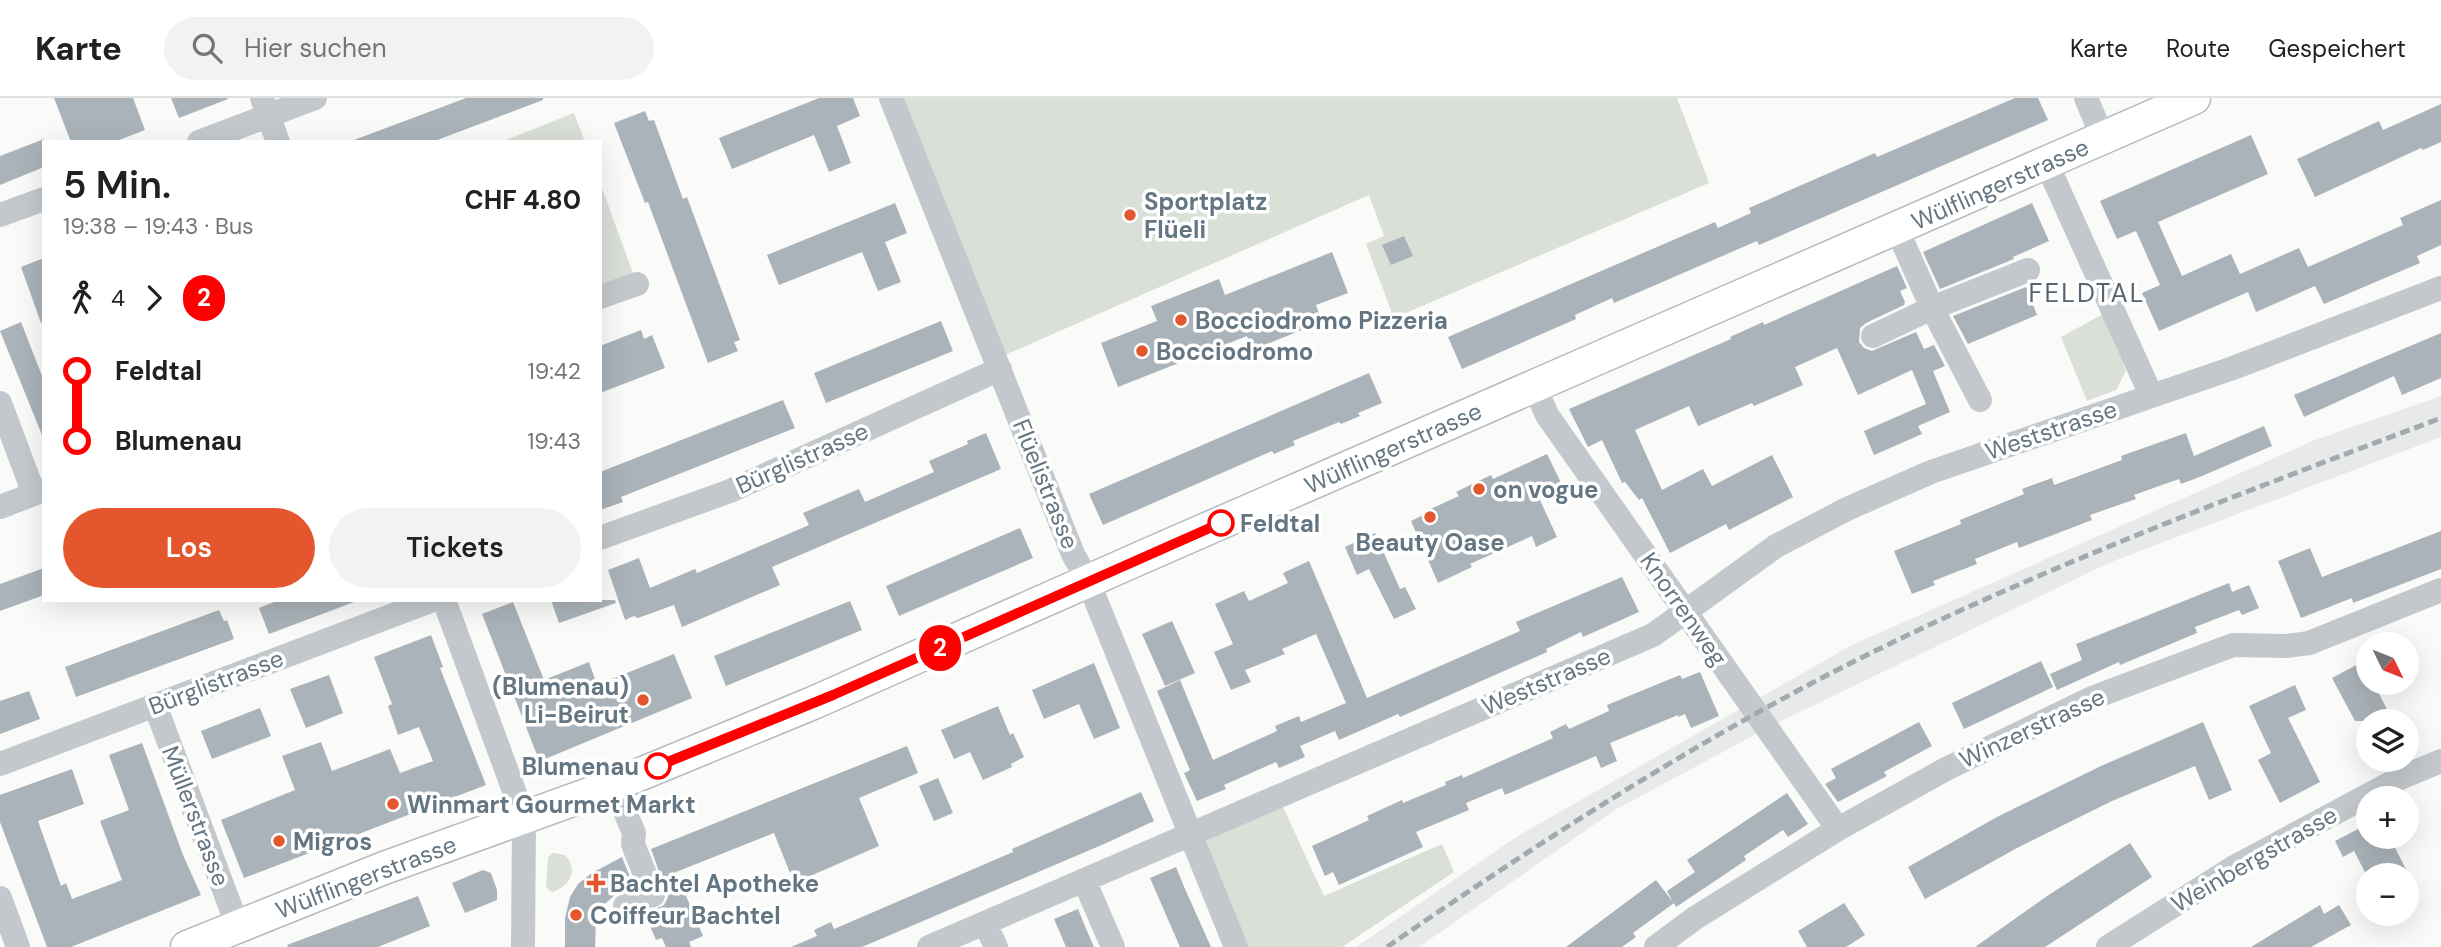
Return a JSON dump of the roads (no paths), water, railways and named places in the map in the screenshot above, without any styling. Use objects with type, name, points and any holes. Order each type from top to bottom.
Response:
[{"type":"main road","name":"Wülflingerstrasse","points":[[187,947],[384,868],[614,785],[813,704],[1088,581],[2194,98]]},
{"type":"street","points":[[203,140],[265,107],[315,98]]},
{"type":"street","name":"Flüelistrasse","points":[[891,98],[1073,554],[1088,581],[1236,947]]},
{"type":"street","name":"Wülflingerstrasse","points":[[2086,98],[2103,138]]},
{"type":"street","points":[[265,107],[277,140]]},
{"type":"street","name":"Weststrasse","points":[[2047,164],[2151,395]]},
{"type":"street","points":[[0,215],[42,200]]},
{"type":"street","name":"Wülflingerstrasse","points":[[1897,229],[1932,308],[1980,400]]},
{"type":"street","points":[[1874,336],[1932,308],[2028,270]]},
{"type":"street","points":[[602,296],[637,284]]},
{"type":"street","name":"Weststrasse","points":[[929,947],[1653,635],[1776,546],[1847,509],[1931,472],[2233,368],[2441,288]]},
{"type":"street","name":"Bürglistrasse","points":[[602,537],[730,491],[1000,369]]},
{"type":"street","name":"Knorrenweg","points":[[1535,387],[1547,415],[1838,830]]},
{"type":"street","points":[[0,403],[39,492],[0,507]]},
{"type":"street","name":"Winzerstrasse","points":[[1656,947],[1695,918],[1838,830],[1947,769],[2092,698],[2233,645],[2286,646],[2309,643],[2441,590]]},
{"type":"street","name":"Bürglistrasse","points":[[0,764],[428,602]]},
{"type":"street","points":[[445,602],[524,818],[523,947]]},
{"type":"street","name":"Müllerstrasse","points":[[155,705],[238,927]]},
{"type":"street","name":"Weinbergstrasse","points":[[2108,947],[2236,866],[2400,778],[2441,761]]},
{"type":"street","points":[[614,785],[634,833],[633,844],[653,895],[625,906]]},
{"type":"street","points":[[1084,880],[1113,947]]},
{"type":"street","points":[[0,898],[18,947]]},
{"type":"street","points":[[985,923],[996,947]]},
{"type":"railway","points":[[1387,947],[1608,801],[1721,733],[1837,670],[2060,567],[2211,505],[2441,418]]},
{"type":"place","name":"Sportplatz Flüeli","points":[[1130,215]]},
{"type":"place","name":"Bocciodromo Pizzeria","points":[[1181,320]]},
{"type":"place","name":"Bocciodromo","points":[[1142,351]]},
{"type":"place","name":"on vogue","points":[[1479,489]]},
{"type":"place","name":"Beauty Oase","points":[[1430,517]]},
{"type":"place","name":"Feldtal","points":[[1221,523]]},
{"type":"place","name":"(Blumenau) Li-Beirut","points":[[643,700]]},
{"type":"place","name":"Blumenau","points":[[658,766]]},
{"type":"place","name":"Winmart Gourmet Markt","points":[[393,804]]},
{"type":"place","name":"Migros","points":[[279,841]]},
{"type":"place","name":"Bachtel Apotheke","points":[[596,883]]},
{"type":"place","name":"Coiffeur Bachtel","points":[[576,915]]},
{"type":"district","name":"FELDTAL","points":[[2087,293]]}]
